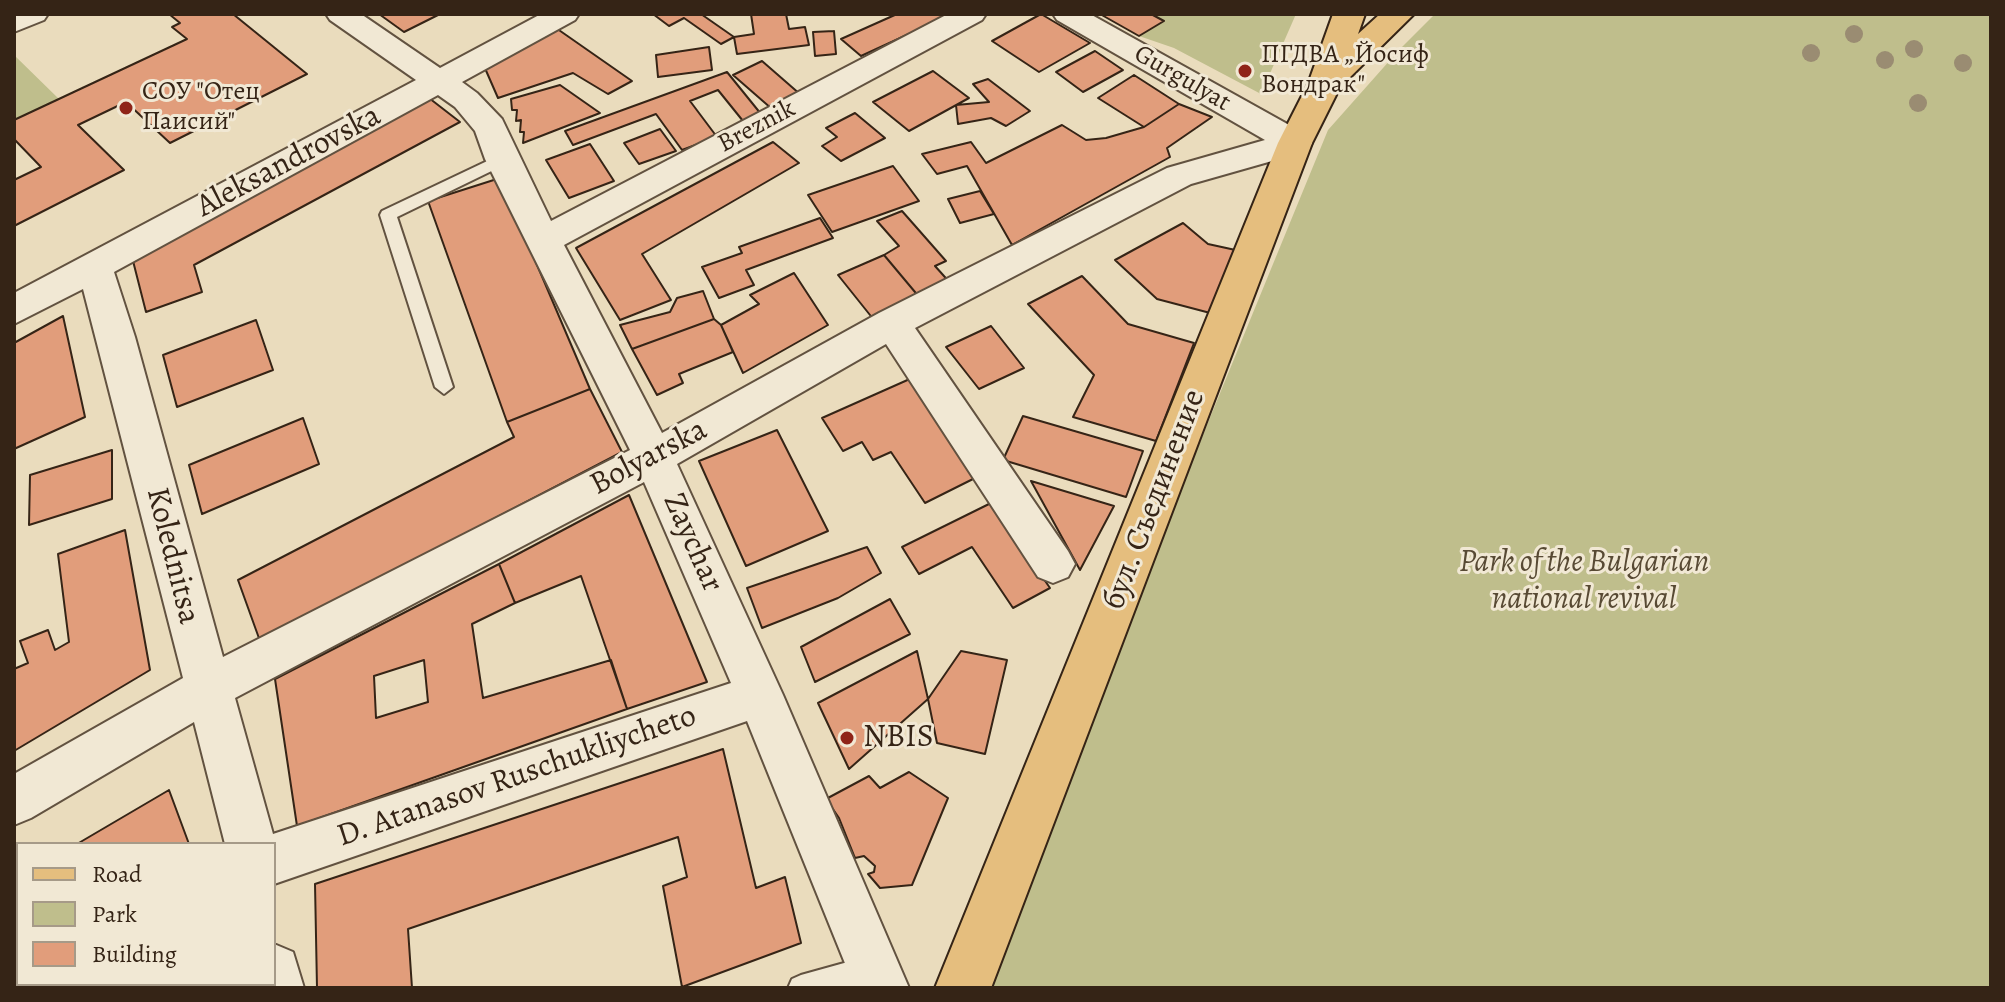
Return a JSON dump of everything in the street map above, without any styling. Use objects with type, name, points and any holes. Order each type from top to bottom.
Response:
[{"type":"main road","name":"бул. Съединение","points":[[963,988],[1295,143],[1325,84],[1349,14]]},
{"type":"main road","points":[[1325,84],[1393,19]]},
{"type":"street","points":[[14,23],[33,14]]},
{"type":"street","name":"Zaychar","points":[[341,14],[466,100],[490,127],[502,159],[654,457],[760,695],[878,978]]},
{"type":"street","name":"Aleksandrovska","points":[[14,310],[564,14]]},
{"type":"street","name":"Breznik","points":[[543,241],[971,14]]},
{"type":"street","name":"Gurgulyat","points":[[1068,14],[1295,143]]},
{"type":"street","name":"Bolyarska","points":[[14,801],[207,689],[654,457],[892,323],[1179,176],[1295,143]]},
{"type":"street","name":"Kolednitsa","points":[[94,267],[116,337],[249,842]]},
{"type":"street","points":[[892,323],[1053,564]]},
{"type":"street","name":"D. Atanasov Ruschukliycheto","points":[[276,858],[760,695]]},
{"type":"lane","points":[[444,387],[388,215],[502,159]]},
{"type":"lane","points":[[801,988],[878,978]]},
{"type":"green space","name":"ПГДВА „Йосиф Вондрак\"","points":[[1151,14],[1296,14],[1261,94],[1174,48],[1139,36],[1163,21]]},
{"type":"green space","name":"Park of the Bulgarian national revival","points":[[1435,14],[1991,14],[1991,988],[976,988],[1328,130]]},
{"type":"green space","points":[[14,55],[59,99],[14,120]]},
{"type":"building","points":[[169,14],[233,14],[307,74],[170,143],[126,102],[78,125],[124,170],[14,226],[14,180],[41,167],[14,139],[14,120],[187,39],[172,27],[180,23]]},
{"type":"building","points":[[379,14],[440,14],[404,32]]},
{"type":"building","points":[[653,14],[701,14],[734,37],[721,44],[684,18],[669,26]]},
{"type":"building","points":[[751,14],[786,14],[789,29],[805,27],[809,45],[737,54],[734,37],[754,34]]},
{"type":"building","points":[[897,14],[942,14],[946,17],[861,56],[841,39]]},
{"type":"building","points":[[1041,14],[1090,43],[1039,72],[992,41]]},
{"type":"building","points":[[1100,14],[1151,14],[1164,21],[1139,36]]},
{"type":"building","points":[[556,28],[632,81],[608,94],[573,73],[498,98],[484,66]]},
{"type":"building","points":[[834,31],[836,54],[815,56],[813,32]]},
{"type":"building","points":[[709,47],[712,70],[658,77],[656,55]]},
{"type":"building","points":[[1095,51],[1123,70],[1083,92],[1056,72]]},
{"type":"building","points":[[762,61],[801,95],[772,109],[733,75]]},
{"type":"building","points":[[933,71],[969,98],[909,131],[873,102]]},
{"type":"building","points":[[727,72],[761,114],[743,121],[718,90],[690,101],[717,137],[682,150],[656,114],[573,145],[565,131]]},
{"type":"building","points":[[1134,75],[1179,104],[1144,127],[1098,98]]},
{"type":"building","points":[[988,79],[1030,111],[1006,126],[991,118],[958,124],[956,105],[989,102],[973,84]]},
{"type":"building","points":[[560,85],[600,113],[523,143],[521,120],[516,121],[517,110],[512,110],[511,99]]},
{"type":"building","points":[[429,98],[460,122],[194,265],[202,292],[146,312],[132,257]]},
{"type":"building","points":[[1179,104],[1212,117],[1167,148],[1170,157],[1012,245],[967,166],[937,174],[922,154],[971,142],[986,163],[1062,125],[1086,140],[1106,138],[1144,127]]},
{"type":"building","points":[[855,113],[885,138],[841,161],[822,146],[837,137],[826,128]]},
{"type":"building","points":[[660,129],[676,151],[639,164],[624,143]]},
{"type":"building","points":[[773,142],[799,163],[642,254],[671,300],[620,320],[576,248]]},
{"type":"building","points":[[590,144],[614,181],[569,198],[546,160]]},
{"type":"building","points":[[893,166],[919,201],[832,232],[808,195]]},
{"type":"building","points":[[500,178],[590,389],[507,422],[428,201]]},
{"type":"building","points":[[980,191],[994,214],[960,223],[948,199]]},
{"type":"building","points":[[902,211],[946,261],[935,266],[952,285],[920,298],[884,255],[899,246],[877,221]]},
{"type":"building","points":[[820,218],[833,238],[746,270],[754,285],[719,298],[702,267],[742,253],[739,247]]},
{"type":"building","points":[[1183,223],[1208,244],[1240,251],[1214,314],[1157,299],[1115,260]]},
{"type":"building","points":[[884,255],[920,298],[874,320],[838,275]]},
{"type":"building","points":[[794,273],[828,325],[743,373],[721,325],[759,304],[750,295]]},
{"type":"building","points":[[1082,276],[1128,324],[1194,343],[1156,441],[1073,417],[1094,375],[1028,304]]},
{"type":"building","points":[[703,291],[714,319],[632,349],[620,325],[670,312],[677,298]]},
{"type":"building","points":[[63,316],[85,417],[14,449],[14,343]]},
{"type":"building","points":[[714,319],[721,325],[733,352],[679,374],[683,383],[657,395],[632,349]]},
{"type":"building","points":[[256,320],[273,370],[177,407],[163,355]]},
{"type":"building","points":[[991,326],[1024,368],[979,389],[946,347]]},
{"type":"building","points":[[912,378],[981,475],[925,503],[891,452],[873,460],[862,442],[843,451],[822,418]]},
{"type":"building","points":[[590,389],[622,452],[260,641],[238,580],[514,437],[507,422]]},
{"type":"building","points":[[1023,416],[1143,451],[1126,497],[1003,460]]},
{"type":"building","points":[[303,418],[319,464],[202,514],[189,465]]},
{"type":"building","points":[[777,430],[828,531],[746,566],[699,461]]},
{"type":"building","points":[[112,450],[112,499],[29,525],[30,475]]},
{"type":"building","points":[[1031,481],[1114,506],[1080,570]]},
{"type":"building","points":[[629,495],[707,682],[627,709],[581,576],[515,603],[499,564]]},
{"type":"building","points":[[991,503],[1050,588],[1013,608],[972,547],[919,574],[902,547]]},
{"type":"building","points":[[125,530],[150,670],[14,751],[14,669],[28,663],[20,641],[48,630],[55,650],[69,642],[58,554]]},
{"type":"building","points":[[867,547],[881,573],[838,598],[762,628],[747,588]]},
{"type":"building","points":[[499,564],[515,603],[472,624],[483,698],[611,660],[627,709],[297,826],[275,679]],"holes":[[[424,660],[428,702],[376,718],[374,676]]]},
{"type":"building","points":[[890,599],[910,634],[815,682],[801,647]]},
{"type":"building","points":[[917,651],[928,699],[849,769],[818,703]]},
{"type":"building","points":[[961,651],[1007,660],[985,754],[937,743],[928,699]]},
{"type":"building","points":[[723,749],[756,888],[785,877],[801,943],[682,987],[663,886],[687,877],[678,837],[408,929],[412,988],[317,988],[315,884]]},
{"type":"building","points":[[909,772],[948,798],[912,885],[880,888],[868,874],[874,872],[875,866],[864,856],[855,858],[839,818],[826,799],[869,776],[880,788]]},
{"type":"building","points":[[169,790],[188,842],[80,842]]},
{"type":"building","points":[[16,879],[14,976],[14,880]]},
{"type":"building","points":[[88,986],[217,988],[88,988]]},
{"type":"place","name":"ПГДВА „Йосиф Вондрак\"","points":[[1245,71]]},
{"type":"place","name":"СОУ \"Отец Паисий\"","points":[[126,108]]},
{"type":"place","name":"NBIS","points":[[847,738]]}]
